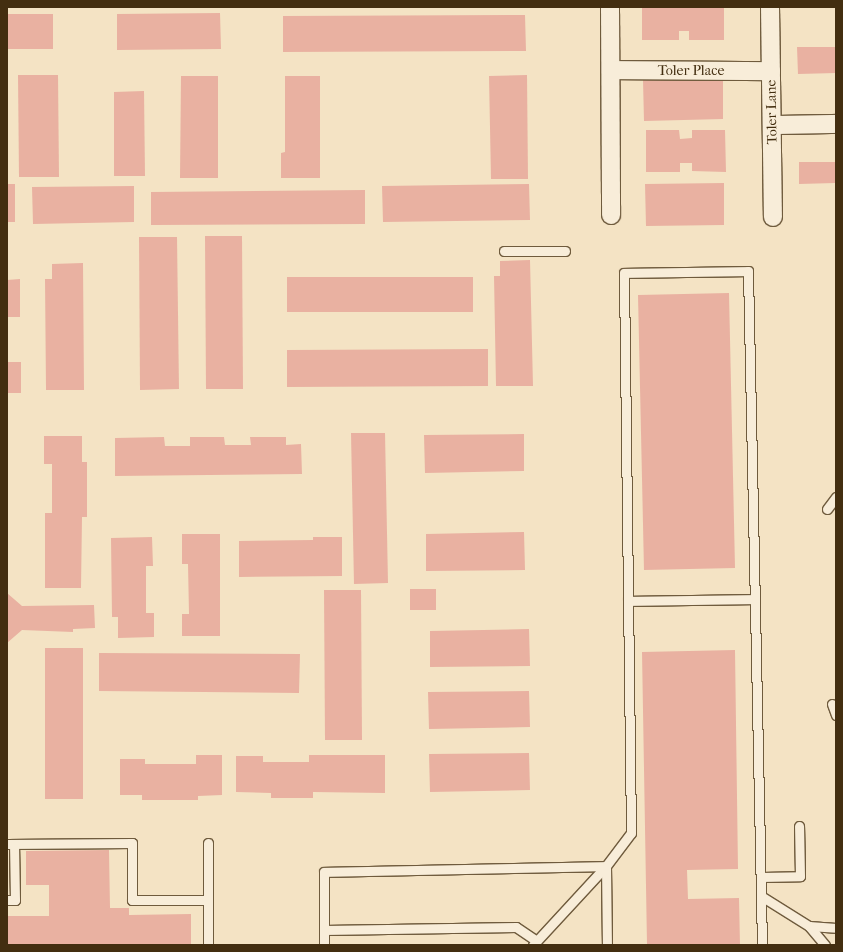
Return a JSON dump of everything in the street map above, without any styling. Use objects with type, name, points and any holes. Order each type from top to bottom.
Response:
[{"type":"street","points":[[610,7],[611,215]]},
{"type":"street","name":"Toler Lane","points":[[770,7],[773,217]]},
{"type":"street","name":"Toler Place","points":[[611,70],[771,71]]},
{"type":"street","points":[[772,125],[836,124]]},
{"type":"lane","points":[[504,251],[565,251]]},
{"type":"lane","points":[[324,930],[516,927],[535,943],[606,866],[631,833],[624,274],[748,271],[762,945]]},
{"type":"lane","points":[[827,509],[836,497]]},
{"type":"lane","points":[[628,601],[755,599]]},
{"type":"lane","points":[[832,704],[836,715]]},
{"type":"lane","points":[[761,877],[800,876],[799,826]]},
{"type":"lane","points":[[7,900],[15,900],[11,844],[132,843],[132,900],[208,900]]},
{"type":"lane","points":[[208,843],[208,945]]},
{"type":"lane","points":[[324,945],[324,872],[606,866]]},
{"type":"lane","points":[[606,866],[607,945]]},
{"type":"lane","points":[[761,896],[809,926],[825,945]]},
{"type":"lane","points":[[809,926],[836,928]]},
{"type":"building","points":[[642,7],[724,7],[724,40],[689,40],[689,31],[679,31],[679,40],[642,40]]},
{"type":"building","points":[[220,13],[221,49],[117,50],[117,14]]},
{"type":"building","points":[[7,14],[53,14],[53,49],[7,49]]},
{"type":"building","points":[[525,15],[526,51],[283,52],[283,16]]},
{"type":"building","points":[[797,47],[836,47],[836,73],[798,74]]},
{"type":"building","points":[[18,75],[58,75],[59,177],[19,177]]},
{"type":"building","points":[[527,75],[528,179],[491,179],[489,76]]},
{"type":"building","points":[[181,76],[218,76],[218,178],[180,178]]},
{"type":"building","points":[[285,76],[320,76],[320,178],[281,178],[281,153],[285,152]]},
{"type":"building","points":[[723,78],[723,119],[644,121],[643,80]]},
{"type":"building","points":[[144,91],[145,176],[114,176],[114,92]]},
{"type":"building","points":[[646,130],[679,130],[680,139],[692,138],[692,130],[725,130],[726,172],[692,171],[692,163],[680,163],[680,172],[646,172]]},
{"type":"building","points":[[799,162],[835,162],[835,183],[799,184]]},
{"type":"building","points":[[724,183],[724,225],[646,226],[645,184]]},
{"type":"building","points":[[7,184],[15,184],[15,222],[7,222]]},
{"type":"building","points":[[529,184],[530,220],[383,222],[382,186]]},
{"type":"building","points":[[134,186],[134,222],[33,224],[32,187]]},
{"type":"building","points":[[365,190],[365,224],[151,225],[151,192]]},
{"type":"building","points":[[205,236],[242,236],[243,389],[206,389]]},
{"type":"building","points":[[139,237],[177,237],[179,389],[140,390]]},
{"type":"building","points":[[530,260],[533,386],[496,386],[494,276],[500,276],[500,261]]},
{"type":"building","points":[[83,263],[84,390],[46,390],[45,279],[52,279],[52,264]]},
{"type":"building","points":[[287,277],[473,277],[473,312],[287,312]]},
{"type":"building","points":[[20,279],[20,317],[7,317],[7,280]]},
{"type":"building","points":[[729,293],[735,568],[644,570],[638,295]]},
{"type":"building","points":[[488,349],[488,386],[287,387],[287,350]]},
{"type":"building","points":[[7,362],[21,362],[21,393],[7,393]]},
{"type":"building","points":[[351,433],[385,433],[388,583],[354,584]]},
{"type":"building","points":[[524,434],[524,471],[425,473],[424,435]]},
{"type":"building","points":[[44,436],[82,436],[82,462],[87,462],[87,517],[82,517],[81,588],[45,588],[45,513],[52,513],[52,464],[44,464]]},
{"type":"building","points":[[164,437],[165,446],[190,446],[190,437],[224,437],[225,445],[251,445],[250,437],[286,437],[286,445],[301,444],[302,474],[115,476],[115,438]]},
{"type":"building","points":[[524,532],[525,570],[426,571],[426,534]]},
{"type":"building","points":[[182,534],[220,534],[220,636],[182,636],[182,614],[189,614],[188,564],[182,564]]},
{"type":"building","points":[[152,537],[153,566],[146,566],[146,613],[154,613],[154,637],[118,638],[118,617],[112,617],[111,538]]},
{"type":"building","points":[[313,537],[342,537],[342,576],[239,577],[239,541],[313,540]]},
{"type":"building","points":[[410,589],[436,589],[436,610],[410,610]]},
{"type":"building","points":[[324,590],[361,590],[362,740],[325,740]]},
{"type":"building","points":[[7,593],[22,606],[94,605],[95,628],[73,629],[73,632],[22,630],[7,643]]},
{"type":"building","points":[[529,629],[530,666],[430,667],[430,631]]},
{"type":"building","points":[[45,648],[83,648],[83,799],[45,799]]},
{"type":"building","points":[[735,650],[738,869],[687,870],[688,899],[739,898],[740,945],[647,945],[642,652]]},
{"type":"building","points":[[99,653],[300,654],[299,693],[99,691]]},
{"type":"building","points":[[529,691],[530,727],[429,729],[428,692]]},
{"type":"building","points":[[529,753],[530,790],[430,792],[429,754]]},
{"type":"building","points":[[196,755],[222,755],[222,795],[198,796],[198,800],[142,800],[142,795],[120,795],[120,759],[145,759],[145,764],[196,764]]},
{"type":"building","points":[[309,755],[385,755],[385,793],[313,792],[313,798],[271,798],[271,793],[236,792],[236,756],[263,756],[263,762],[309,762]]},
{"type":"building","points":[[109,850],[110,908],[129,908],[129,915],[191,914],[191,945],[7,945],[7,916],[49,916],[49,885],[26,885],[26,851]]}]
